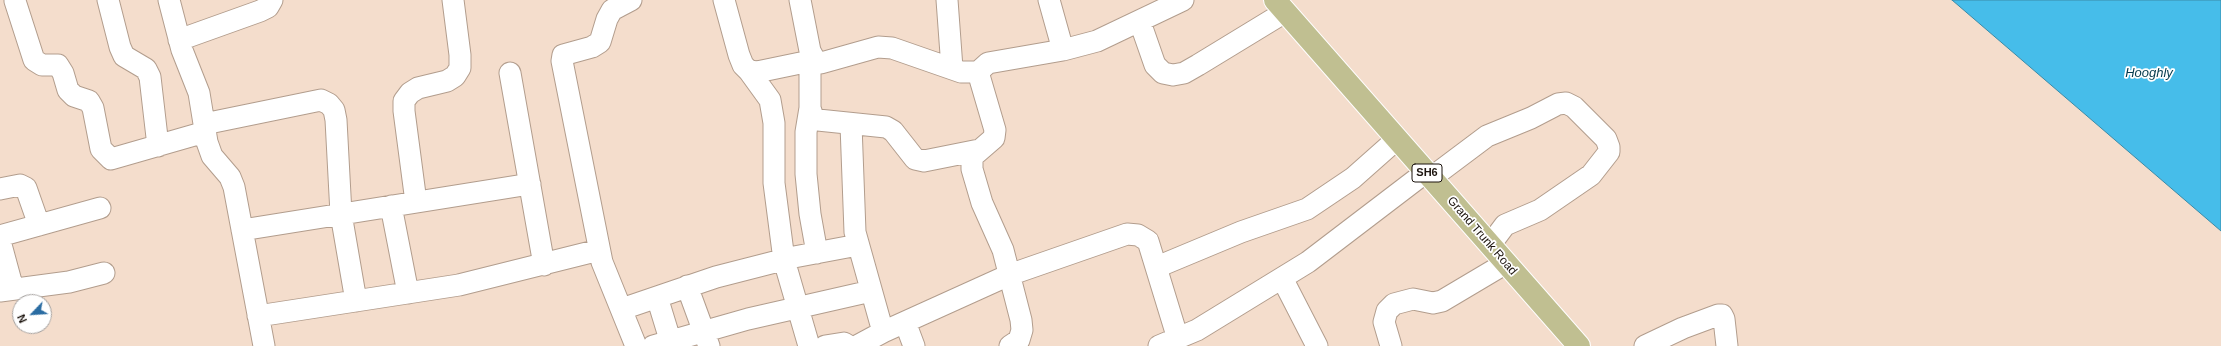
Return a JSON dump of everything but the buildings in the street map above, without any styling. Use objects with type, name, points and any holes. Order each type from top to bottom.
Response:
[{"type":"main road","name":"Grand Trunk Road","points":[[1280,6],[1579,346]]},
{"type":"street","points":[[108,0],[124,56],[146,69],[150,77],[158,146]]},
{"type":"street","points":[[169,0],[186,64],[199,94],[212,156],[230,177],[242,230],[264,346]]},
{"type":"street","points":[[179,40],[260,11],[268,7],[272,0]]},
{"type":"street","points":[[416,202],[404,101],[410,93],[418,88],[447,81],[455,76],[460,68],[460,55],[453,0]]},
{"type":"street","points":[[631,0],[612,10],[607,19],[600,42],[592,47],[564,55],[562,61],[599,250],[606,273],[636,346]]},
{"type":"street","points":[[724,0],[743,66],[749,71],[768,96],[773,112],[774,183],[784,260],[809,346]]},
{"type":"street","points":[[800,0],[810,56],[810,108],[806,132],[806,174],[810,214],[817,253]]},
{"type":"street","points":[[947,0],[952,68]]},
{"type":"street","points":[[1049,0],[1063,50]]},
{"type":"street","points":[[810,56],[821,63],[878,47],[892,48],[961,72],[978,72],[988,63],[995,61],[1063,50],[1097,41],[1184,0]]},
{"type":"street","points":[[12,2],[34,60],[42,65],[58,66],[63,73],[68,90],[74,96],[89,101],[93,108],[101,149],[111,159],[158,146],[205,128],[321,100],[329,104],[334,110],[336,120],[341,214],[356,301]]},
{"type":"street","points":[[1140,22],[1155,65],[1163,73],[1173,75],[1184,73],[1198,65],[1280,6]]},
{"type":"street","points":[[749,71],[757,72],[810,56]]},
{"type":"street","points":[[978,72],[995,130],[994,138],[972,157],[972,169],[975,186],[1003,250],[1022,330],[1019,340],[1010,346]]},
{"type":"street","points":[[510,73],[544,265]]},
{"type":"street","points":[[858,346],[883,332],[1009,275],[1128,234],[1138,235],[1148,241],[1157,267],[1169,342],[1197,330],[1282,278],[1332,245],[1429,175],[1487,136],[1531,118],[1558,104],[1566,103],[1574,107],[1606,139],[1609,146],[1609,152],[1591,175],[1540,210],[1505,225],[1490,245]]},
{"type":"street","points":[[810,108],[813,117],[818,120],[886,128],[893,131],[915,158],[924,160],[979,150]]},
{"type":"street","points":[[851,125],[853,212],[858,245],[883,332]]},
{"type":"street","points":[[1157,267],[1241,232],[1308,209],[1348,182],[1397,139]]},
{"type":"street","points":[[242,230],[530,184]]},
{"type":"street","points":[[0,189],[20,185],[26,188],[39,225]]},
{"type":"street","points":[[391,206],[408,293]]},
{"type":"street","points":[[0,236],[100,208]]},
{"type":"street","points":[[0,241],[6,290],[69,282],[104,273]]},
{"type":"street","points":[[622,309],[687,286],[784,260],[858,245]]},
{"type":"street","points":[[258,316],[459,285],[544,265],[599,250]]},
{"type":"street","points":[[1391,346],[1384,322],[1387,311],[1394,304],[1413,299],[1433,303],[1442,301],[1506,263]]},
{"type":"street","points":[[1282,278],[1317,346]]},
{"type":"street","points":[[687,286],[706,338]]},
{"type":"street","points":[[657,297],[665,344],[706,338],[797,308],[871,291]]},
{"type":"street","points":[[1645,346],[1682,328],[1718,315],[1722,315],[1724,318],[1727,346]]},
{"type":"street","points":[[905,322],[914,346]]},
{"type":"street","points":[[825,346],[844,343],[849,346]]},
{"type":"water","name":"Hooghly","points":[[1952,0],[2221,0],[2221,231]]}]
